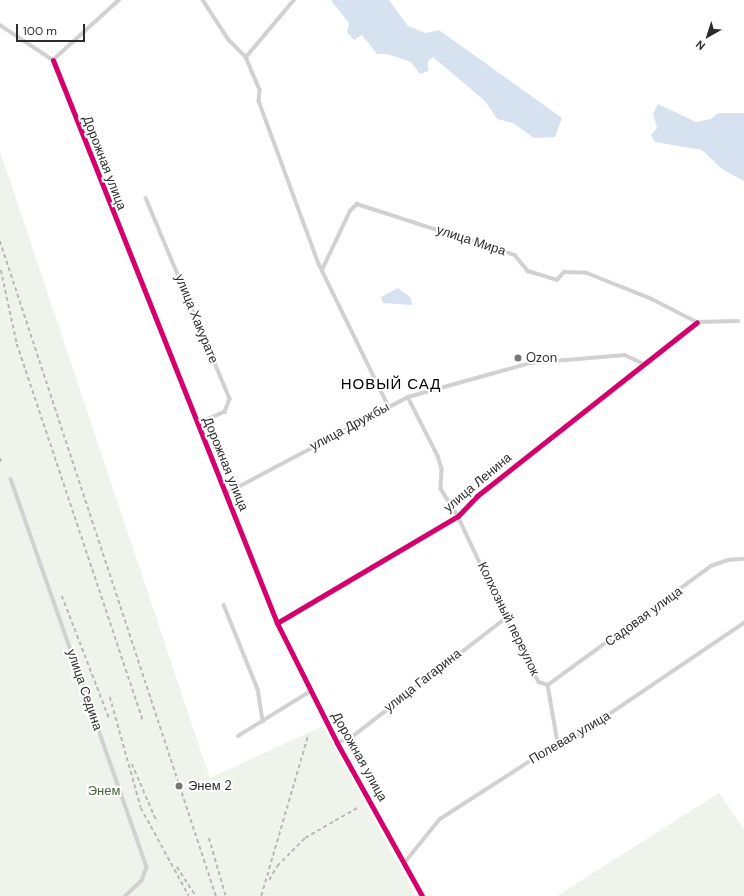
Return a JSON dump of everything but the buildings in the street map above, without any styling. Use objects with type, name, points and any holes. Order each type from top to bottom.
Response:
[{"type":"street","points":[[0,25],[52,60],[119,0]]},
{"type":"street","points":[[203,0],[229,40],[246,57],[260,90],[259,101],[322,270],[388,406]]},
{"type":"street","points":[[246,57],[294,0]]},
{"type":"street","name":"Дорожная улица","points":[[52,60],[277,623],[337,743],[405,862],[422,896]]},
{"type":"street","name":"улица Хакурате","points":[[146,198],[230,399],[225,412],[198,424]]},
{"type":"street","name":"улица Мира","points":[[322,270],[350,211],[356,204],[515,255],[528,271],[557,280],[564,272],[586,273],[652,299],[697,322],[738,321]]},
{"type":"street","name":"улица Ленина","points":[[277,623],[458,516],[477,496],[697,322]]},
{"type":"street","name":"улица Дружбы","points":[[225,494],[388,406],[408,397],[506,367],[531,363],[625,354],[644,364]]},
{"type":"street","points":[[408,397],[438,456],[442,469],[441,489],[458,516]]},
{"type":"street","name":"улица Седина","points":[[11,479],[147,867],[142,881],[126,896]]},
{"type":"street","name":"Колхозный переулок","points":[[458,516],[507,617],[524,656],[539,682],[548,686],[558,743]]},
{"type":"street","name":"Садовая улица","points":[[548,686],[711,566],[728,560],[744,559]]},
{"type":"street","points":[[224,605],[258,689],[263,722]]},
{"type":"street","name":"улица Гагарина","points":[[337,743],[352,737],[507,617]]},
{"type":"street","name":"Полевая улица","points":[[405,862],[440,819],[558,743],[577,736],[744,623]]},
{"type":"street","points":[[238,736],[263,722],[311,691]]},
{"type":"green space","name":"Энем","points":[[0,151],[210,778],[323,726],[416,896],[0,896]]},
{"type":"green space","points":[[719,793],[744,829],[744,896],[557,896]]},
{"type":"water","points":[[331,0],[389,0],[408,26],[426,33],[439,30],[562,118],[555,137],[534,138],[513,123],[497,119],[485,101],[433,57],[428,61],[428,71],[420,74],[411,62],[387,54],[377,54],[362,35],[354,40],[347,32],[349,23]]},
{"type":"water","points":[[658,104],[696,122],[711,119],[718,113],[744,113],[744,181],[722,169],[702,150],[655,142],[651,135],[657,128],[653,114]]},
{"type":"water","points":[[398,288],[411,298],[412,305],[383,303],[381,297]]},
{"type":"railway","points":[[0,241],[216,896]]},
{"type":"railway","points":[[1,270],[17,344],[143,720]]},
{"type":"railway","points":[[0,458],[2,463]]},
{"type":"railway","points":[[62,596],[109,718]]},
{"type":"railway","points":[[110,697],[141,808],[189,896]]},
{"type":"railway","points":[[261,896],[308,735]]},
{"type":"railway","points":[[132,764],[157,822]]},
{"type":"railway","points":[[269,880],[277,866],[305,838],[359,807]]},
{"type":"railway","points":[[209,838],[226,896]]},
{"type":"railway","points":[[177,867],[196,896]]},
{"type":"cycle path","points":[[53,60],[277,623],[337,743],[422,896]]},
{"type":"cycle path","points":[[277,623],[458,516],[477,496],[697,322]]},
{"type":"place","name":"Ozon","points":[[518,358]]},
{"type":"place","name":"Энем 2","points":[[179,786]]},
{"type":"district","name":"НОВЫЙ САД","points":[[391,385]]}]
